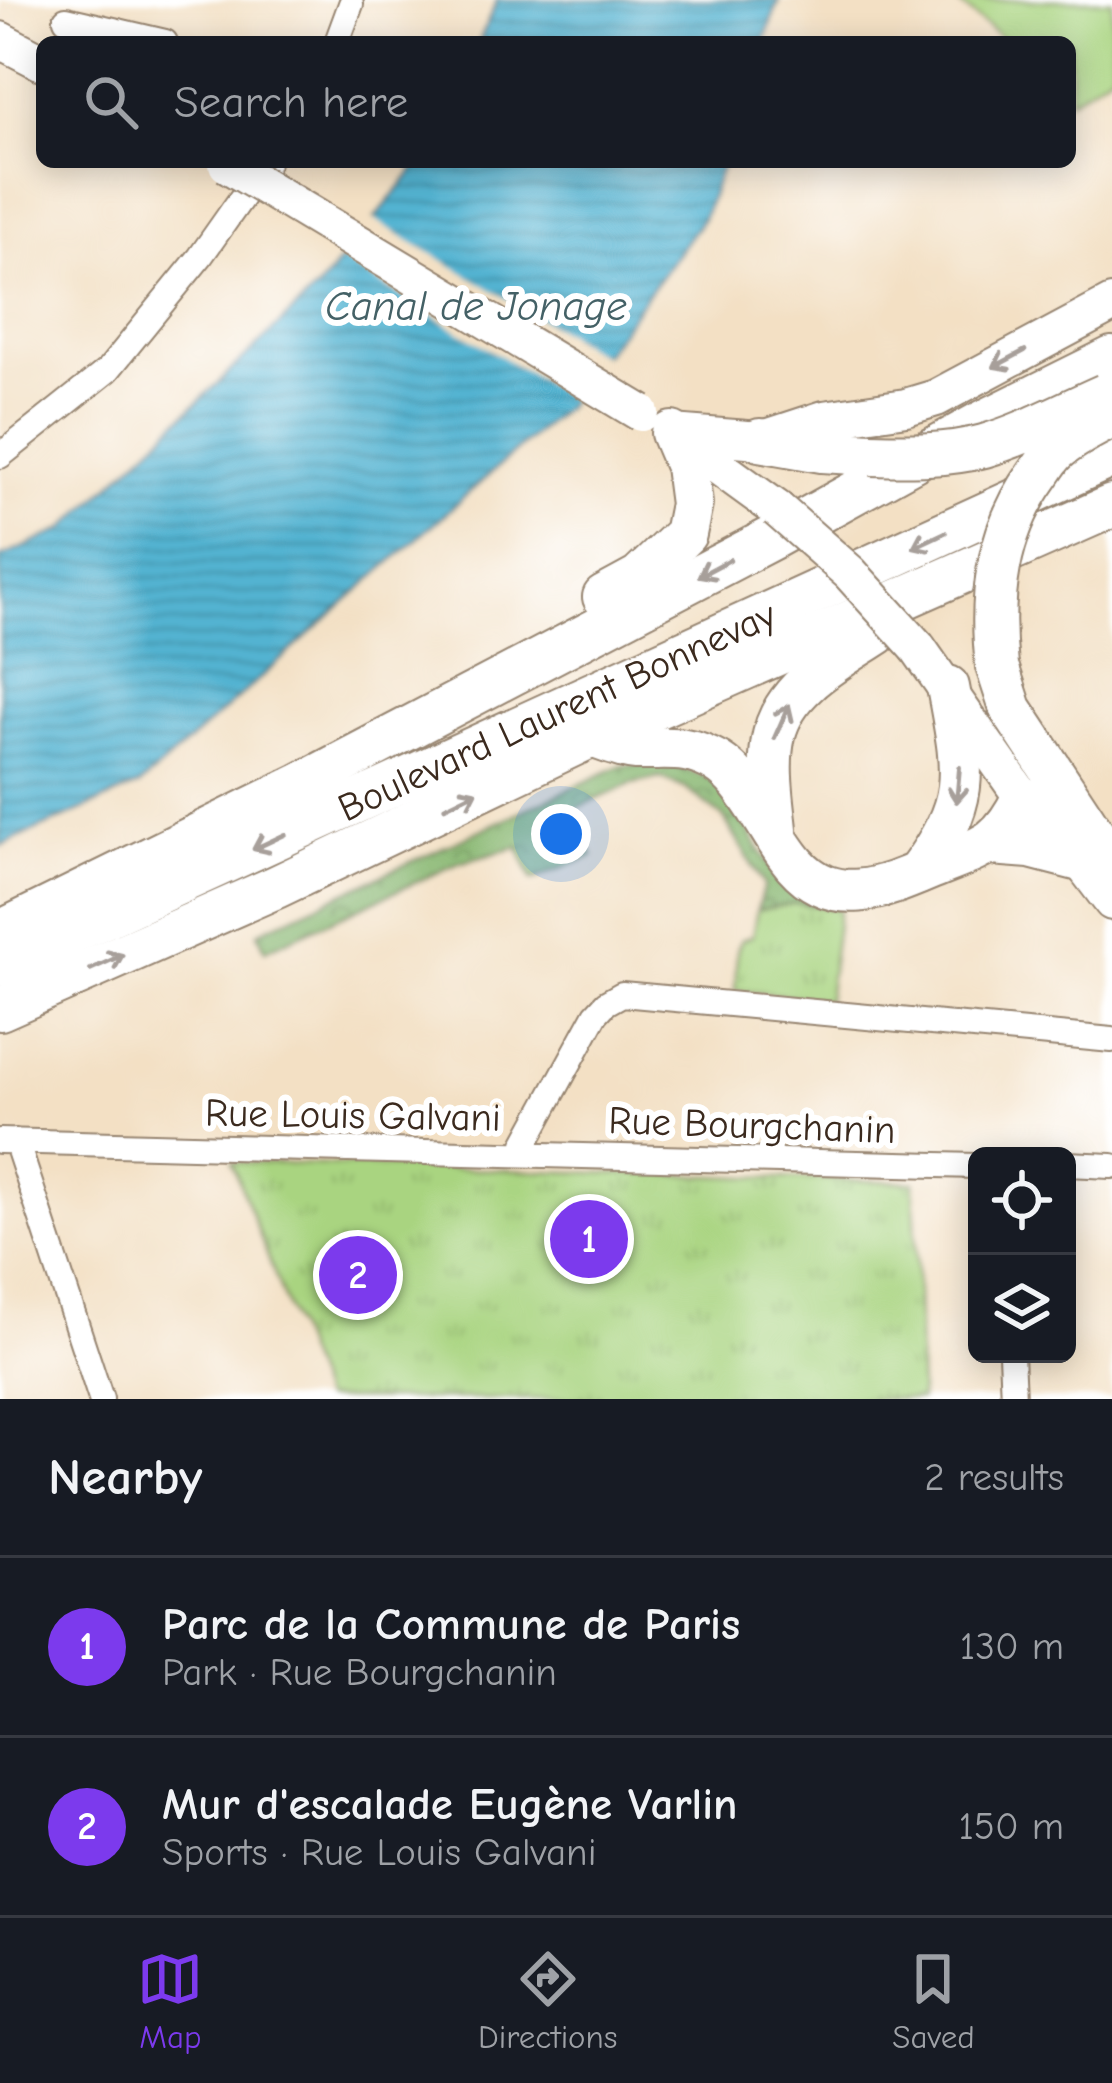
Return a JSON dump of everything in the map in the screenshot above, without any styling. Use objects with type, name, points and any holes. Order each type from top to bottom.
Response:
[{"type":"highway","points":[[0,932],[300,784],[774,536],[862,473],[1112,335]]},
{"type":"highway","points":[[862,473],[980,424],[1112,358]]},
{"type":"highway","points":[[760,440],[822,451],[862,473],[982,446],[1112,392]]},
{"type":"highway","points":[[1096,861],[1012,709],[997,666],[994,589],[1001,551],[1029,487],[1055,452],[1112,416]]},
{"type":"highway","points":[[300,784],[329,749],[639,578],[685,534],[691,505],[686,466],[656,423]]},
{"type":"highway","name":"Boulevard Laurent Bonnevay","points":[[0,965],[1112,456]]},
{"type":"highway","name":"Boulevard Laurent Bonnevay","points":[[0,1010],[276,887],[592,736],[1112,506]]},
{"type":"highway","points":[[777,836],[771,759],[782,711],[802,687],[881,631],[917,594]]},
{"type":"highway","points":[[918,874],[950,826],[957,802],[959,749],[948,687]]},
{"type":"highway","points":[[592,736],[632,749],[666,747],[712,759],[738,781],[798,868],[833,887],[868,891],[886,887],[991,844],[1023,798]]},
{"type":"highway","points":[[991,844],[1096,861]]},
{"type":"main road","points":[[0,40],[36,59]]},
{"type":"main road","points":[[233,168],[656,423],[777,508],[850,573],[918,648],[1023,798],[1096,861],[1112,902]]},
{"type":"main road","points":[[656,423],[760,440],[824,419],[906,407],[936,398],[1112,304]]},
{"type":"street","points":[[340,36],[355,1]]},
{"type":"street","points":[[66,19],[139,36]]},
{"type":"street","points":[[0,456],[108,370],[200,257],[263,168]]},
{"type":"street","name":"Rue Louis Galvani","points":[[8,1141],[524,1154],[525,1144],[596,1014],[622,994],[1112,1040]]},
{"type":"street","points":[[8,1141],[101,1399]]},
{"type":"street","name":"Rue Bourgchanin","points":[[524,1154],[968,1166]]},
{"type":"street","points":[[1076,1164],[1112,1166]]},
{"type":"street","points":[[1011,1363],[1013,1399]]},
{"type":"green space","points":[[954,0],[1112,0],[1112,72],[1076,96],[1076,36],[999,36]]},
{"type":"green space","points":[[664,762],[709,778],[731,799],[769,865],[815,905],[795,903],[757,910],[764,885],[724,818],[685,788],[660,778],[632,784],[575,809],[593,856],[532,880],[518,847],[459,863],[265,950],[258,932],[620,766]]},
{"type":"green space","points":[[795,903],[839,909],[827,1000],[735,990],[737,951],[741,940],[752,936],[757,910]]},
{"type":"green space","points":[[232,1162],[914,1182],[920,1399],[322,1399]]},
{"type":"water","points":[[497,0],[779,0],[766,36],[482,36]]},
{"type":"water","name":"Canal de Jonage","points":[[416,168],[721,168],[703,218],[564,408],[140,785],[0,846],[0,558],[64,529],[319,287]]},
{"type":"pier","points":[[369,216],[608,359],[576,402],[336,257]]},
{"type":"place","name":"Parc de la Commune de Paris","points":[[589,1239]]},
{"type":"place","name":"Mur d'escalade Eugène Varlin","points":[[358,1275]]}]
